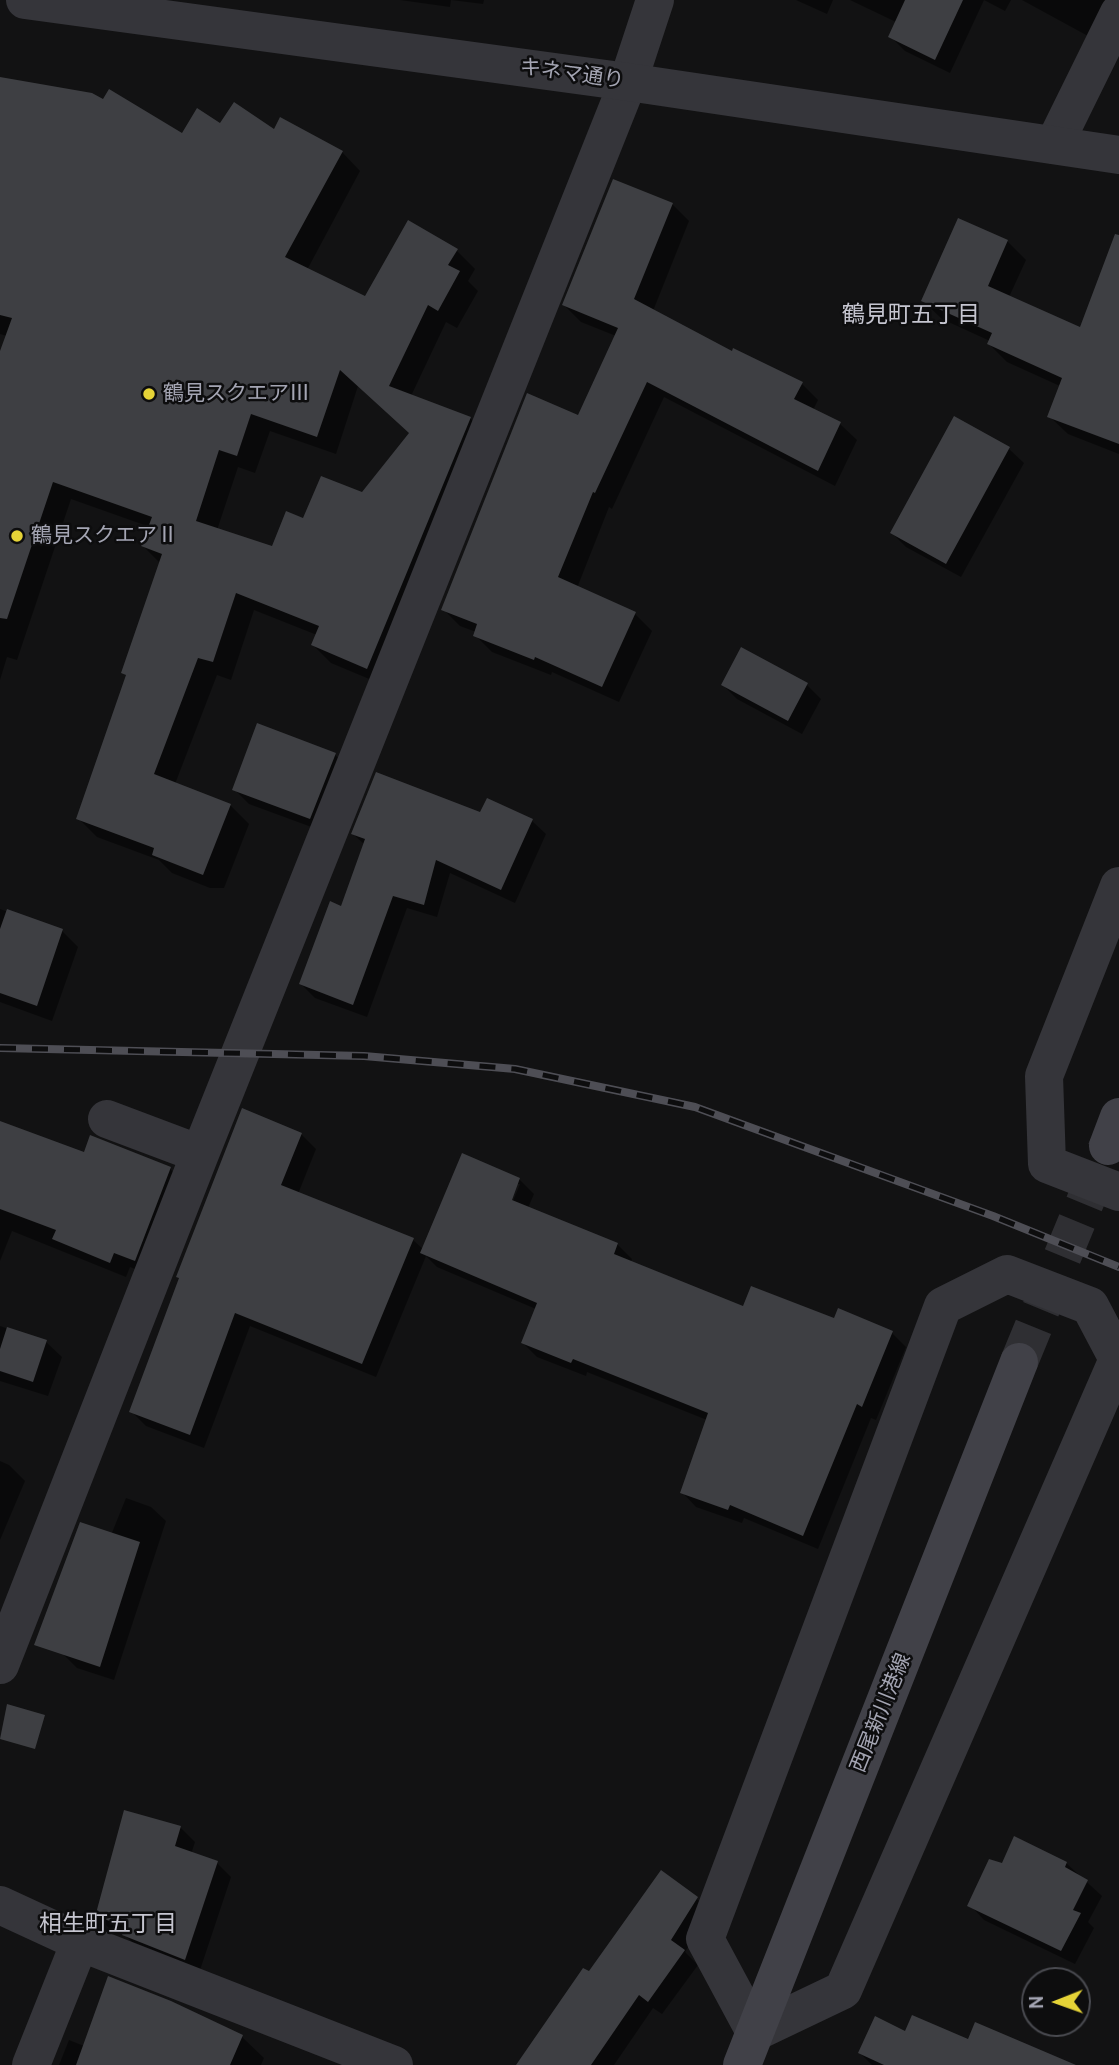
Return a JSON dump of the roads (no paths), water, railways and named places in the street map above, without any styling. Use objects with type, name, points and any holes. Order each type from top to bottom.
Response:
[{"type":"main road","name":"西尾新川港線","points":[[749,2049],[1019,1362]]},
{"type":"street","name":"キネマ通り","points":[[25,0],[628,82],[1119,155]]},
{"type":"street","points":[[0,1665],[14,1587],[200,1154],[628,82],[655,0]]},
{"type":"street","points":[[1054,145],[1119,13]]},
{"type":"street","points":[[1119,886],[1044,1076],[1047,1164],[1119,1192]]},
{"type":"street","points":[[107,1119],[200,1154]]},
{"type":"street","points":[[1007,1275],[1090,1306],[1118,1359],[842,1990],[749,2049],[705,1939],[943,1306],[1007,1275]]},
{"type":"street","points":[[0,1905],[80,1942],[394,2065]]},
{"type":"street","points":[[31,2065],[80,1942]]},
{"type":"tunnel","points":[[1019,1362],[1108,1146]]},
{"type":"railway","points":[[0,1048],[364,1056],[515,1069],[695,1107],[993,1216],[1119,1267]]},
{"type":"place","name":"鶴見スクエアⅢ","points":[[149,394]]},
{"type":"place","name":"鶴見スクエアⅡ","points":[[17,536]]},
{"type":"district","name":"鶴見町五丁目","points":[[911,315]]},
{"type":"district","name":"相生町五丁目","points":[[108,1924]]}]
